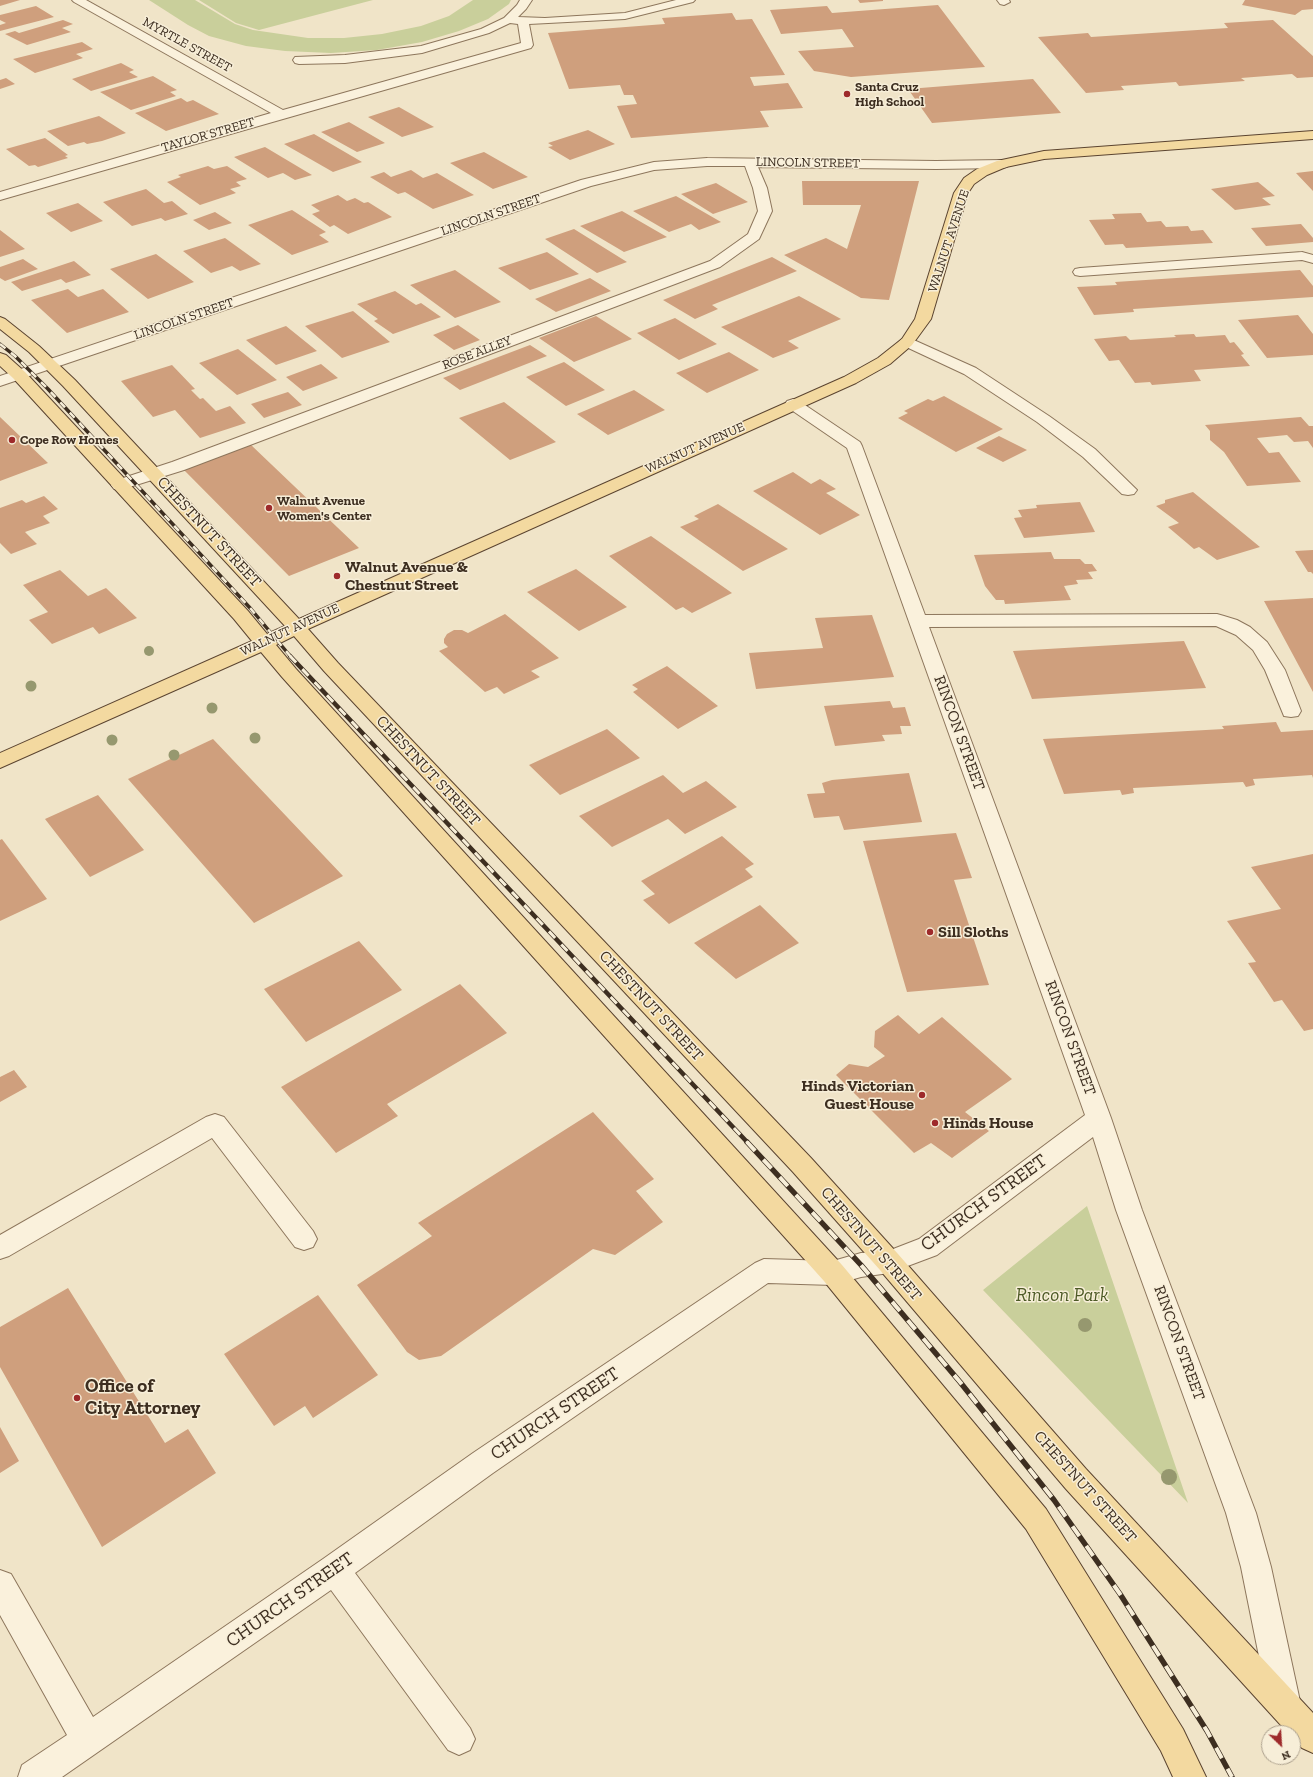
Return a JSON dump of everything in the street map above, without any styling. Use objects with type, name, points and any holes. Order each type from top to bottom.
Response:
[{"type":"main road","name":"WALNUT AVENUE","points":[[0,760],[222,663],[296,627],[793,404],[850,380],[884,361],[907,342],[923,319],[961,194],[969,181],[982,172],[1002,164],[1044,155],[1313,135]]},
{"type":"main road","name":"CHESTNUT STREET","points":[[0,322],[25,373],[120,485],[241,614],[289,673],[833,1273],[1036,1519],[1172,1740],[1190,1777]]},
{"type":"main road","name":"CHESTNUT STREET","points":[[0,358],[25,373],[154,473],[504,850],[802,1165],[889,1262],[1076,1479],[1313,1737]]},
{"type":"street","name":"MYRTLE STREET","points":[[78,0],[282,114]]},
{"type":"street","points":[[299,60],[345,59],[422,49],[466,37],[508,20],[522,7],[526,0]]},
{"type":"street","points":[[508,20],[552,20],[625,16],[689,0]]},
{"type":"street","name":"TAYLOR STREET","points":[[0,196],[417,75],[527,45],[524,20]]},
{"type":"street","name":"LINCOLN STREET","points":[[25,373],[586,183],[654,166],[751,162],[936,165],[1002,164]]},
{"type":"street","name":"ROSE ALLEY","points":[[120,485],[178,466],[715,264],[754,236],[765,211],[760,188],[752,171],[751,162]]},
{"type":"street","points":[[1080,272],[1302,256],[1313,259]]},
{"type":"street","points":[[907,342],[970,371],[1043,419],[1089,453],[1128,490]]},
{"type":"street","name":"RINCON STREET","points":[[793,404],[854,446],[1099,1118],[1129,1210],[1241,1513],[1256,1568],[1285,1707]]},
{"type":"street","points":[[918,621],[1217,620],[1230,624],[1244,631],[1260,646],[1275,670],[1291,711]]},
{"type":"street","name":"CHURCH STREET","points":[[34,1777],[334,1570],[483,1463],[764,1271],[833,1273],[861,1265],[889,1262],[928,1247],[1099,1118]]},
{"type":"street","points":[[0,1248],[215,1124],[304,1239]]},
{"type":"street","points":[[334,1570],[459,1739]]},
{"type":"street","points":[[0,1585],[88,1740]]},
{"type":"green space","points":[[149,0],[195,0],[235,24],[253,30],[308,38],[344,38],[382,34],[421,26],[449,16],[473,0],[511,0],[509,4],[488,19],[459,31],[422,42],[377,50],[331,53],[285,51],[246,46],[209,36],[188,25]]},
{"type":"green space","points":[[199,0],[373,0],[259,30],[236,23]]},
{"type":"green space","name":"Rincon Park","points":[[1087,1206],[1188,1503],[983,1290]]},
{"type":"building","points":[[0,0],[20,0],[0,6]]},
{"type":"building","points":[[858,0],[883,0],[883,1],[860,3]]},
{"type":"building","points":[[1245,0],[1313,0],[1313,9],[1302,10],[1295,15],[1242,5]]},
{"type":"building","points":[[938,5],[985,67],[851,77],[814,71],[798,51],[854,47],[842,29],[781,34],[770,10],[827,6],[832,13]]},
{"type":"building","points":[[36,6],[54,17],[0,31],[0,25],[6,23],[0,20],[0,15]]},
{"type":"building","points":[[732,13],[736,20],[752,19],[785,75],[750,77],[754,86],[788,83],[803,108],[760,111],[769,127],[631,138],[617,106],[637,104],[633,95],[624,95],[620,85],[569,89],[548,33],[665,24],[662,18]]},
{"type":"building","points":[[63,20],[73,24],[62,28],[71,32],[27,45],[5,34],[15,31],[19,33]]},
{"type":"building","points":[[1273,20],[1313,56],[1313,77],[1297,78],[1292,74],[1241,78],[1245,81],[1179,86],[1176,82],[1121,86],[1124,90],[1086,93],[1038,37],[1088,33],[1091,37],[1228,28],[1224,23]]},
{"type":"building","points":[[82,42],[93,49],[76,54],[83,58],[35,73],[13,59]]},
{"type":"building","points":[[121,63],[134,70],[129,72],[138,77],[91,91],[72,79]]},
{"type":"building","points":[[153,76],[177,90],[170,92],[176,96],[131,110],[100,92]]},
{"type":"building","points":[[6,78],[15,84],[0,89],[0,80]]},
{"type":"building","points":[[1033,79],[1061,113],[932,123],[908,89]]},
{"type":"building","points":[[181,98],[187,102],[193,100],[219,114],[166,131],[135,113]]},
{"type":"building","points":[[399,107],[434,127],[402,137],[368,117]]},
{"type":"building","points":[[99,116],[126,133],[102,141],[87,144],[84,142],[68,146],[47,131]]},
{"type":"building","points":[[349,122],[385,143],[357,152],[321,132]]},
{"type":"building","points":[[588,130],[615,144],[570,160],[548,147],[553,146],[548,143]]},
{"type":"building","points":[[314,134],[362,162],[333,172],[284,144]]},
{"type":"building","points":[[45,138],[68,155],[65,156],[68,158],[38,167],[35,165],[29,166],[6,149]]},
{"type":"building","points":[[265,147],[312,175],[295,180],[283,173],[268,178],[234,157]]},
{"type":"building","points":[[484,152],[528,177],[493,189],[450,163]]},
{"type":"building","points":[[208,166],[214,169],[227,166],[247,179],[236,182],[241,186],[230,189],[236,193],[200,205],[167,182],[181,177],[178,175]]},
{"type":"building","points":[[411,170],[423,178],[437,173],[474,195],[433,209],[405,192],[398,194],[370,177],[384,172],[391,177]]},
{"type":"building","points":[[1313,171],[1313,191],[1296,173]]},
{"type":"building","points":[[802,181],[919,181],[889,300],[861,298],[784,255],[826,238],[847,249],[861,205],[803,205]]},
{"type":"building","points":[[1258,182],[1275,196],[1262,198],[1271,205],[1235,210],[1211,189]]},
{"type":"building","points":[[716,183],[748,202],[713,214],[681,194]]},
{"type":"building","points":[[146,189],[164,203],[172,201],[188,214],[165,221],[161,218],[132,226],[103,202]]},
{"type":"building","points":[[338,195],[347,201],[355,198],[364,203],[368,202],[392,217],[348,234],[334,225],[330,227],[312,214],[320,211],[311,205]]},
{"type":"building","points":[[676,196],[721,222],[699,230],[691,224],[669,232],[633,211]]},
{"type":"building","points":[[78,203],[103,221],[71,232],[46,213]]},
{"type":"building","points":[[292,210],[326,232],[319,235],[329,242],[292,255],[248,225]]},
{"type":"building","points":[[622,211],[667,237],[624,252],[580,226]]},
{"type":"building","points":[[215,212],[232,223],[209,230],[193,220]]},
{"type":"building","points":[[1141,213],[1147,222],[1161,221],[1166,227],[1188,226],[1191,231],[1203,230],[1213,243],[1126,248],[1123,244],[1105,245],[1089,220],[1115,219],[1112,214]]},
{"type":"building","points":[[1301,224],[1313,238],[1313,242],[1266,246],[1251,228]]},
{"type":"building","points":[[574,229],[627,262],[597,273],[545,239]]},
{"type":"building","points":[[0,230],[25,249],[0,257]]},
{"type":"building","points":[[225,238],[261,264],[240,271],[232,266],[211,273],[183,251]]},
{"type":"building","points":[[547,252],[579,274],[530,290],[498,268]]},
{"type":"building","points":[[156,254],[194,282],[148,299],[110,269]]},
{"type":"building","points":[[772,257],[797,271],[712,305],[718,309],[695,319],[663,300]]},
{"type":"building","points":[[23,259],[38,269],[5,281],[0,278],[0,267]]},
{"type":"building","points":[[74,261],[91,275],[66,283],[61,279],[22,291],[11,282]]},
{"type":"building","points":[[455,270],[501,302],[455,318],[410,285]]},
{"type":"building","points":[[1300,270],[1313,286],[1313,297],[1133,309],[1134,312],[1094,315],[1077,287],[1117,285],[1115,282]]},
{"type":"building","points":[[590,278],[611,291],[556,312],[535,299]]},
{"type":"building","points":[[68,289],[78,297],[103,289],[129,312],[67,333],[31,300]]},
{"type":"building","points":[[395,291],[416,305],[421,303],[441,317],[393,334],[374,321],[378,319],[357,304]]},
{"type":"building","points":[[799,296],[841,319],[788,341],[799,348],[773,358],[721,327]]},
{"type":"building","points":[[353,311],[390,342],[342,358],[305,326]]},
{"type":"building","points":[[1298,315],[1313,334],[1313,355],[1267,358],[1238,320]]},
{"type":"building","points":[[596,316],[632,339],[574,362],[539,338]]},
{"type":"building","points":[[675,318],[717,344],[679,360],[637,333]]},
{"type":"building","points":[[458,325],[480,340],[454,350],[433,335]]},
{"type":"building","points":[[286,326],[317,351],[276,365],[246,340]]},
{"type":"building","points":[[1194,334],[1196,337],[1225,335],[1230,343],[1234,342],[1244,354],[1241,355],[1250,366],[1194,370],[1201,381],[1152,385],[1150,382],[1135,383],[1119,360],[1109,361],[1094,339],[1126,336],[1130,340],[1176,337],[1174,335]]},
{"type":"building","points":[[530,345],[547,356],[460,390],[443,378]]},
{"type":"building","points":[[238,349],[277,380],[237,395],[199,363]]},
{"type":"building","points":[[729,352],[759,370],[707,393],[676,373]]},
{"type":"building","points":[[564,362],[605,390],[566,406],[526,377]]},
{"type":"building","points":[[321,364],[338,378],[303,391],[286,377]]},
{"type":"building","points":[[172,365],[195,389],[191,390],[200,399],[203,398],[216,411],[230,406],[246,423],[200,438],[175,410],[153,417],[121,381]]},
{"type":"building","points":[[634,390],[665,410],[608,435],[577,414]]},
{"type":"building","points":[[288,392],[302,405],[264,418],[251,404]]},
{"type":"building","points":[[944,396],[1003,429],[956,452],[898,418],[908,413],[904,411],[928,399],[933,401]]},
{"type":"building","points":[[504,402],[556,442],[510,460],[459,418]]},
{"type":"building","name":"Cope Row Homes","points":[[0,417],[48,463],[0,481]]},
{"type":"building","points":[[1301,417],[1309,426],[1313,426],[1313,448],[1308,441],[1294,442],[1287,435],[1257,438],[1269,453],[1279,452],[1301,482],[1247,486],[1224,452],[1210,440],[1210,431],[1205,425]]},
{"type":"building","points":[[999,436],[1027,450],[1003,462],[976,448]]},
{"type":"building","name":"Walnut Avenue Women's Center","points":[[250,444],[359,548],[289,576],[182,468]]},
{"type":"building","points":[[793,472],[811,484],[820,479],[836,489],[826,493],[860,515],[820,535],[753,491]]},
{"type":"building","points":[[1193,492],[1260,547],[1217,560],[1199,547],[1194,549],[1168,527],[1179,523],[1156,506],[1165,503],[1165,500]]},
{"type":"building","points":[[44,496],[58,509],[43,516],[50,523],[25,532],[37,544],[11,554],[0,543],[0,508],[22,500],[26,503]]},
{"type":"building","points":[[1080,502],[1095,532],[1024,538],[1014,518],[1022,517],[1018,510],[1037,508],[1036,505]]},
{"type":"building","points":[[718,504],[788,549],[743,571],[680,527],[699,519],[694,516]]},
{"type":"building","points":[[651,536],[732,593],[692,613],[683,607],[676,610],[609,556]]},
{"type":"building","points":[[1313,550],[1313,574],[1308,572],[1295,551]]},
{"type":"building","points":[[1051,552],[1054,559],[1080,559],[1085,564],[1092,564],[1097,571],[1088,572],[1093,579],[1076,580],[1078,584],[1064,586],[1071,600],[1005,604],[1004,600],[996,600],[985,586],[974,555]]},
{"type":"building","points":[[576,569],[627,607],[579,631],[527,592]]},
{"type":"building","points":[[60,570],[88,596],[106,588],[137,618],[99,634],[93,627],[52,644],[29,620],[48,612],[23,585]]},
{"type":"building","points":[[1313,598],[1313,692],[1264,601]]},
{"type":"building","points":[[505,614],[559,658],[531,671],[540,677],[504,694],[497,687],[485,692],[439,651],[448,647],[444,643],[444,639],[447,634],[454,630],[462,630],[468,633]]},
{"type":"building","points":[[872,615],[894,677],[756,689],[749,653],[823,648],[815,618]]},
{"type":"building","points":[[1184,641],[1206,688],[1032,699],[1013,651]]},
{"type":"building","points":[[667,666],[718,706],[678,729],[633,692],[638,689],[632,685]]},
{"type":"building","points":[[890,701],[893,708],[905,707],[911,726],[900,726],[902,734],[882,735],[885,741],[835,746],[824,706]]},
{"type":"building","points":[[1276,722],[1281,732],[1313,730],[1313,778],[1312,775],[1253,779],[1255,785],[1246,787],[1243,782],[1133,788],[1134,793],[1122,795],[1120,790],[1064,794],[1043,739],[1224,729],[1222,726]]},
{"type":"building","points":[[607,729],[640,758],[560,795],[529,765]]},
{"type":"building","points":[[213,739],[343,876],[254,923],[128,779]]},
{"type":"building","points":[[909,773],[922,822],[844,830],[839,816],[814,818],[807,794],[825,793],[822,783],[832,780]]},
{"type":"building","points":[[663,775],[683,793],[706,781],[737,807],[685,834],[668,819],[612,847],[579,816]]},
{"type":"building","points":[[98,795],[144,850],[90,877],[45,819]]},
{"type":"building","name":"Sill Sloths","points":[[956,833],[972,878],[954,880],[989,985],[907,992],[863,841]]},
{"type":"building","points":[[722,836],[754,864],[745,869],[753,877],[669,924],[643,900],[655,894],[641,881]]},
{"type":"building","points":[[2,839],[47,899],[0,921],[0,840]]},
{"type":"building","points":[[1313,854],[1313,1029],[1304,1031],[1282,1000],[1274,1002],[1248,963],[1256,962],[1227,921],[1281,909],[1251,867]]},
{"type":"building","points":[[760,905],[799,943],[736,979],[694,943]]},
{"type":"building","points":[[359,941],[402,990],[306,1042],[264,989]]},
{"type":"building","points":[[460,984],[507,1033],[387,1104],[398,1116],[336,1153],[281,1087]]},
{"type":"building","name":"Hinds Victorian Guest House","points":[[898,1015],[919,1034],[942,1017],[1012,1079],[965,1112],[989,1131],[952,1158],[931,1143],[914,1153],[836,1075],[849,1064],[868,1067],[885,1056],[874,1047],[875,1031]]},
{"type":"building","points":[[14,1070],[27,1087],[0,1102],[0,1077]]},
{"type":"building","points":[[593,1112],[654,1179],[636,1191],[663,1222],[615,1255],[593,1249],[441,1356],[419,1360],[407,1352],[357,1285],[432,1236],[418,1223]]},
{"type":"building","name":"Office of City Attorney","points":[[68,1288],[165,1443],[188,1429],[216,1473],[102,1547],[0,1367],[0,1327]]},
{"type":"building","points":[[318,1295],[378,1375],[313,1418],[305,1406],[274,1426],[224,1354]]},
{"type":"building","points":[[0,1427],[19,1461],[0,1473]]},
{"type":"railway","points":[[0,344],[15,356],[48,389],[251,609],[291,657]]},
{"type":"railway","points":[[290,656],[748,1143]]},
{"type":"railway","points":[[747,1142],[861,1265],[960,1382],[1054,1500],[1120,1594],[1207,1731],[1232,1777]]},
{"type":"place","name":"Santa Cruz High School","points":[[847,94]]},
{"type":"place","name":"Cope Row Homes","points":[[12,440]]},
{"type":"place","name":"Walnut Avenue Women's Center","points":[[269,508]]},
{"type":"place","name":"Walnut Avenue & Chestnut Street","points":[[337,576]]},
{"type":"place","name":"Sill Sloths","points":[[930,932]]},
{"type":"place","name":"Hinds Victorian Guest House","points":[[922,1095]]},
{"type":"place","name":"Hinds House","points":[[935,1123]]},
{"type":"place","name":"Office of City Attorney","points":[[77,1398]]}]
